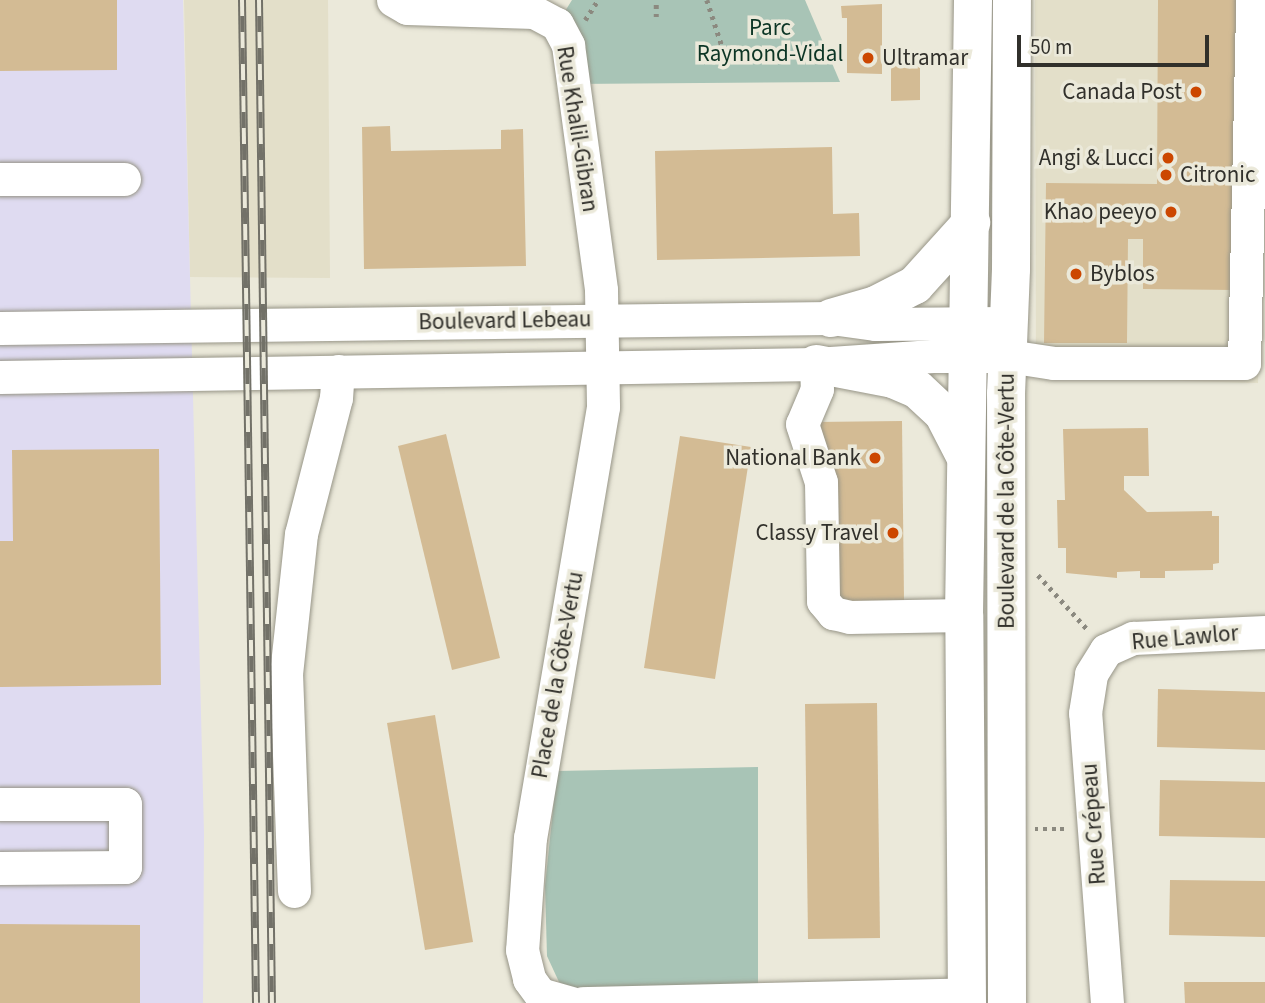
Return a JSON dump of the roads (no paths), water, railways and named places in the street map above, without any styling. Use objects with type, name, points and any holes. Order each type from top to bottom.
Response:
[{"type":"main road","name":"Boulevard de la Côte-Vertu","points":[[967,998],[964,615],[973,0]]},
{"type":"main road","name":"Boulevard de la Côte-Vertu","points":[[1007,1003],[1012,0]]},
{"type":"main road","points":[[831,318],[877,305],[915,285],[971,223]]},
{"type":"main road","points":[[816,364],[893,379],[917,389],[943,413],[965,456]]},
{"type":"street","name":"Rue Khalil-Gibran","points":[[393,0],[407,8],[534,12],[557,24],[568,45],[603,320]]},
{"type":"street","name":"Boulevard Lebeau","points":[[0,328],[831,318],[968,339],[1009,340],[1054,363],[1244,363],[1252,0]]},
{"type":"street","points":[[0,179],[124,179]]},
{"type":"street","name":"Place de la Côte-Vertu","points":[[572,1003],[541,994],[529,979],[522,950],[530,837],[603,408],[603,320]]},
{"type":"street","name":"Boulevard Lebeau","points":[[0,377],[816,364],[968,339]]},
{"type":"street","points":[[816,364],[817,389],[802,424],[821,482],[823,601],[832,613],[850,617],[964,615]]},
{"type":"street","points":[[294,891],[286,674],[301,534],[336,398],[338,371]]},
{"type":"street","name":"Rue Lawlor","points":[[1100,644],[1156,635],[1265,632]]},
{"type":"street","name":"Rue Crépeau","points":[[1100,644],[1091,674],[1085,713],[1107,1003]]},
{"type":"street","points":[[0,804],[125,804],[125,867],[0,868]]},
{"type":"street","points":[[583,1003],[967,998]]},
{"type":"railway","points":[[242,0],[256,1003]]},
{"type":"railway","points":[[259,0],[272,1003]]},
{"type":"place","name":"Ultramar","points":[[868,58]]},
{"type":"place","name":"Canada Post","points":[[1196,92]]},
{"type":"place","name":"Angi & Lucci","points":[[1168,158]]},
{"type":"place","name":"Citronic","points":[[1166,175]]},
{"type":"place","name":"Khao peeyo","points":[[1171,212]]},
{"type":"place","name":"Byblos","points":[[1076,274]]},
{"type":"place","name":"National Bank","points":[[875,458]]},
{"type":"place","name":"Classy Travel","points":[[893,533]]},
{"type":"park label","name":"Parc Raymond-Vidal","points":[[770,41]]}]
